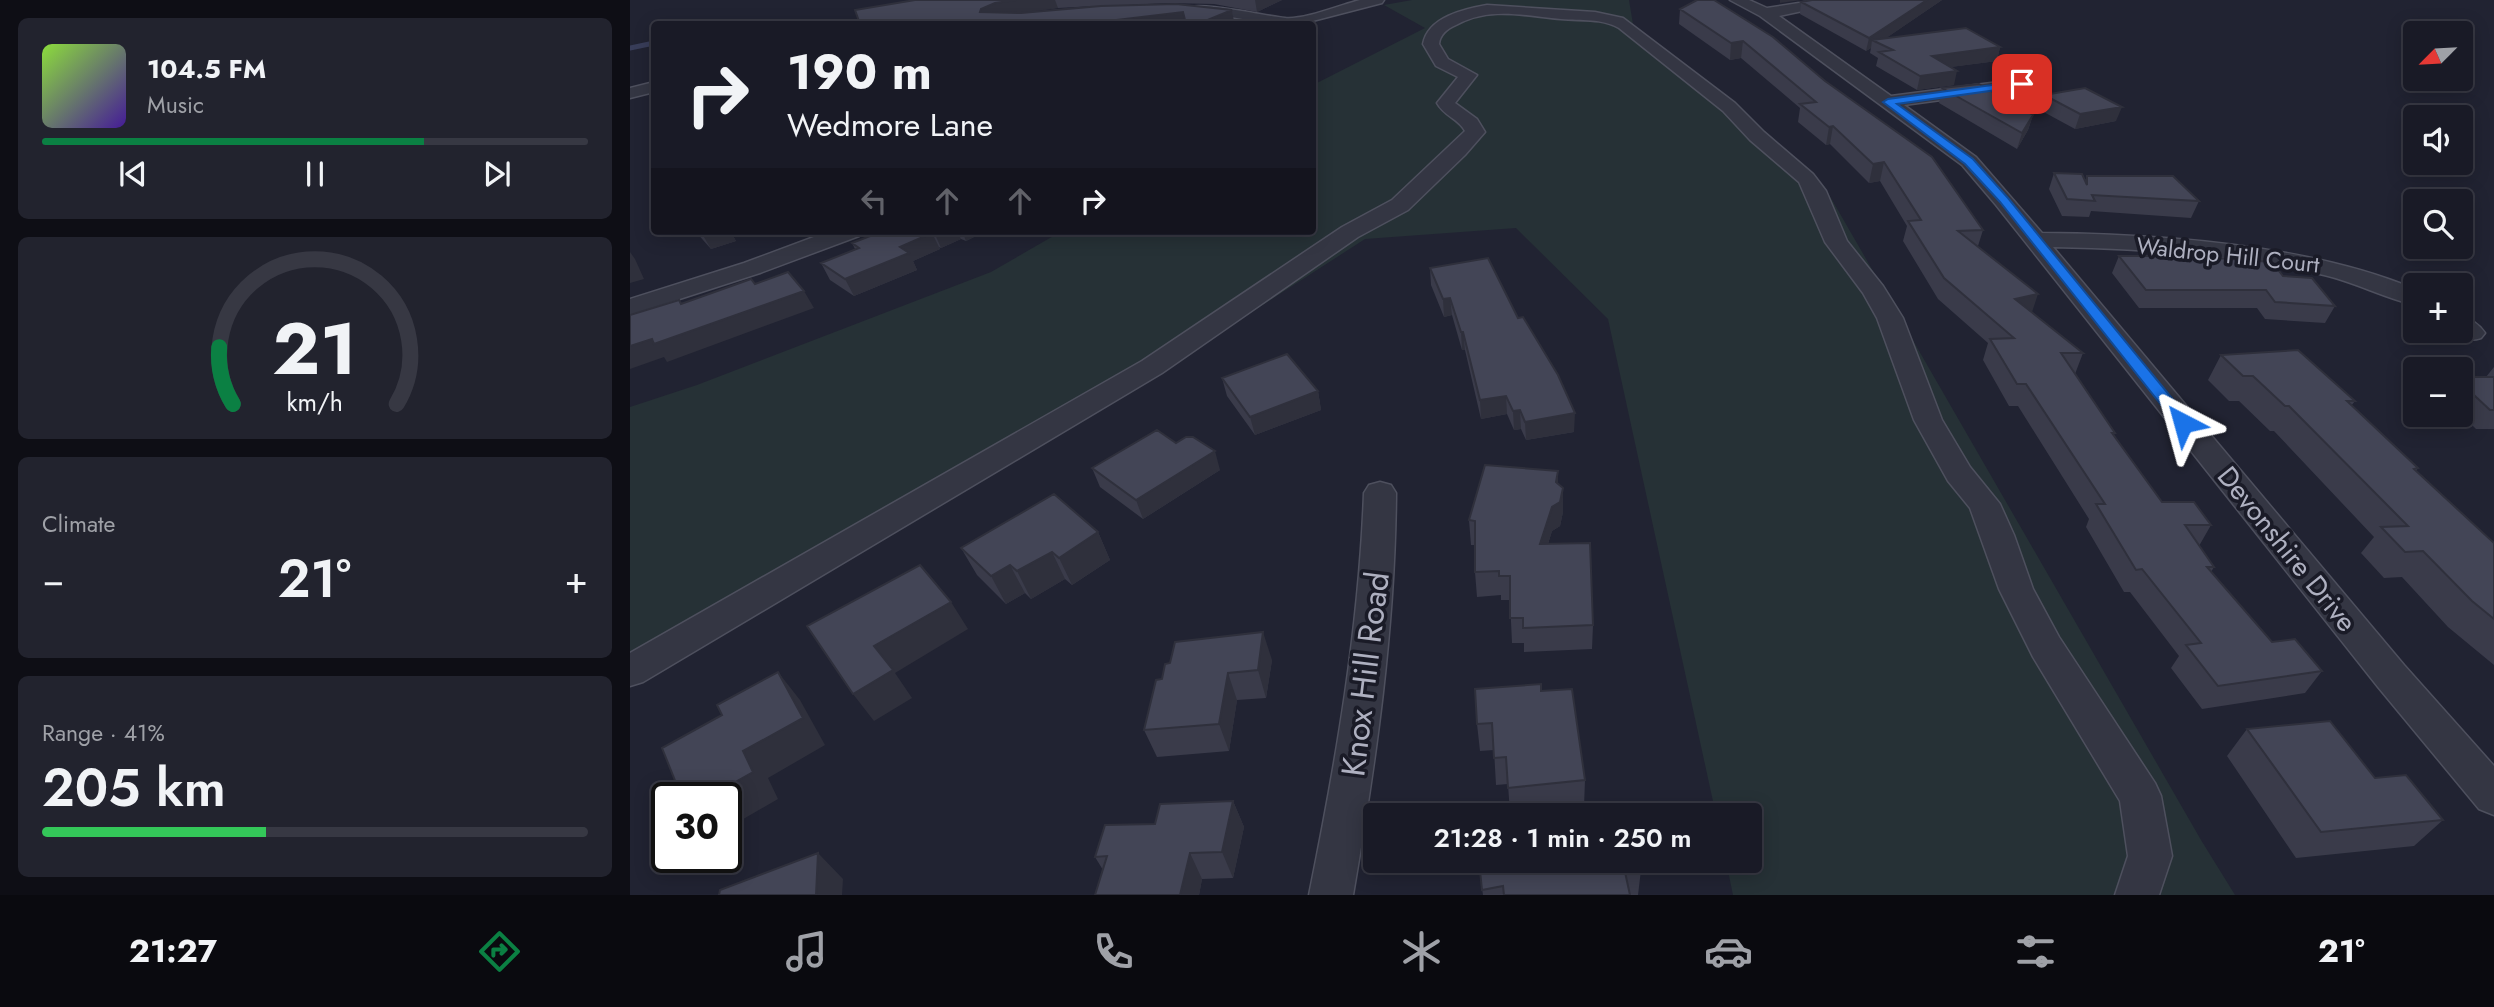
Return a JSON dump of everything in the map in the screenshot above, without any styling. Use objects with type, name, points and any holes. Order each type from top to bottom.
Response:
[{"type":"street","points":[[1297,21],[1377,0]]},
{"type":"street","name":"Devonshire Drive","points":[[1737,0],[1765,13],[1969,161],[2391,676],[2494,796]]},
{"type":"street","points":[[1765,13],[1817,6],[1835,0]]},
{"type":"street","points":[[630,671],[1153,367],[1350,232],[1400,205],[1475,132],[1471,123],[1448,109],[1446,103],[1468,75],[1442,62],[1431,44],[1432,35],[1460,10],[1473,4],[1491,2],[1546,13],[1612,19],[1625,25],[1729,107],[1757,136],[1806,178],[1815,191],[1836,242],[1874,291],[1890,318],[1928,420],[1959,474],[1984,504],[1998,535],[2016,589],[2046,647],[2140,796],[2150,856],[2137,895]]},
{"type":"street","points":[[1170,8],[1231,12],[1272,21]]},
{"type":"street","points":[[1888,102],[2022,84]]},
{"type":"street","points":[[630,93],[651,88]]},
{"type":"street","points":[[630,307],[752,268],[840,235]]},
{"type":"street","name":"Waldrop Hill Court","points":[[2035,240],[2083,240],[2280,257],[2359,275],[2403,293]]},
{"type":"street","name":"Knox Hill Road","points":[[1332,895],[1359,748],[1370,665],[1380,533],[1380,493]]},
{"type":"shaded area","points":[[1412,0],[1629,0],[1633,24],[1720,95],[1824,186],[2235,895],[1733,895],[1728,873],[1762,873],[1762,803],[1713,803],[1608,319],[1516,228],[1365,239],[1128,392],[630,685],[630,407],[697,385],[991,272],[1055,235],[1316,235],[1316,83],[1425,28],[1384,5]]},
{"type":"building","points":[[915,0],[1016,0],[995,3],[980,12],[1021,13],[1101,6],[1176,4],[1232,10],[1205,21],[1185,21],[1183,12],[1108,21],[859,21],[855,10]]},
{"type":"building","points":[[1697,0],[1714,0],[1773,37],[1825,81],[1932,157],[1983,230],[1958,231],[2038,294],[2015,299],[2083,353],[2061,353],[2115,433],[2112,433],[2162,502],[2194,502],[2211,525],[2185,525],[2214,567],[2207,567],[2272,642],[2295,639],[2322,671],[2218,686],[2186,645],[2201,643],[2142,569],[2136,570],[2096,504],[2105,504],[2026,384],[2017,384],[1990,339],[2014,338],[1944,278],[1908,221],[1921,220],[1884,162],[1873,164],[1833,126],[1829,127],[1800,104],[1816,102],[1743,41],[1731,43],[1680,9]]},
{"type":"building","points":[[1927,0],[1869,38],[1801,2]]},
{"type":"building","points":[[1966,28],[2000,47],[1932,56],[1957,71],[1920,76],[1879,52],[1893,50],[1872,40]]},
{"type":"building","points":[[1979,84],[2033,115],[2022,133],[1942,88]]},
{"type":"building","points":[[2085,88],[2122,107],[2080,114],[2044,95]]},
{"type":"building","points":[[2054,173],[2082,174],[2087,185],[2087,176],[2173,176],[2199,201],[2092,195],[2095,201],[2067,199]]},
{"type":"building","points":[[873,235],[927,235],[900,247],[909,253],[845,279],[821,263],[859,248],[852,243]]},
{"type":"building","points":[[2119,256],[2188,256],[2272,262],[2283,276],[2312,278],[2335,306],[2275,302],[2266,290],[2146,290]]},
{"type":"building","points":[[1488,258],[1518,318],[1523,317],[1558,375],[1575,413],[1525,422],[1520,410],[1513,411],[1506,396],[1480,400],[1463,332],[1450,298],[1443,299],[1430,268]]},
{"type":"building","points":[[788,272],[804,291],[654,344],[652,339],[630,346],[630,315],[679,300],[681,304],[751,279],[755,284]]},
{"type":"building","points":[[2298,350],[2355,401],[2347,401],[2418,468],[2414,469],[2494,543],[2494,619],[2472,601],[2423,551],[2405,552],[2381,527],[2408,526],[2289,406],[2285,406],[2253,376],[2243,376],[2221,355]]},
{"type":"building","points":[[1287,354],[1318,391],[1250,417],[1222,378]]},
{"type":"building","points":[[2473,377],[2494,377],[2494,410],[2490,410],[2473,394]]},
{"type":"building","points":[[1157,430],[1176,443],[1186,437],[1193,437],[1215,451],[1136,500],[1092,468]]},
{"type":"building","points":[[1485,465],[1558,471],[1556,482],[1563,488],[1560,502],[1552,507],[1540,544],[1590,543],[1593,625],[1523,628],[1523,618],[1510,618],[1510,576],[1499,576],[1499,571],[1475,572],[1475,521],[1469,520]]},
{"type":"building","points":[[1054,494],[1098,532],[1059,558],[1052,552],[1017,571],[1010,565],[991,576],[961,548]]},
{"type":"building","points":[[920,565],[951,602],[874,646],[893,670],[853,694],[807,626]]},
{"type":"building","points":[[1263,632],[1258,670],[1228,673],[1219,724],[1144,730],[1156,680],[1162,679],[1165,664],[1170,663],[1175,642]]},
{"type":"building","points":[[778,672],[803,718],[743,751],[753,772],[735,782],[676,782],[662,748],[722,715],[717,705]]},
{"type":"building","points":[[1541,684],[1541,691],[1572,689],[1585,780],[1508,788],[1506,757],[1494,758],[1492,723],[1477,724],[1475,689]]},
{"type":"building","points":[[2330,721],[2375,778],[2406,775],[2443,820],[2321,832],[2247,729]]},
{"type":"building","points":[[1233,801],[1222,852],[1190,853],[1180,895],[1095,895],[1107,856],[1095,857],[1105,825],[1155,824],[1160,804]]},
{"type":"building","points":[[818,853],[816,895],[719,895],[720,890]]},
{"type":"building","points":[[1480,873],[1625,873],[1630,895],[1504,895],[1503,886],[1482,890]]},
{"type":"waterway","points":[[630,48],[651,44]]},
{"type":"route","points":[[2022,84],[1888,102],[1969,161],[2004,200],[2183,423]]}]
